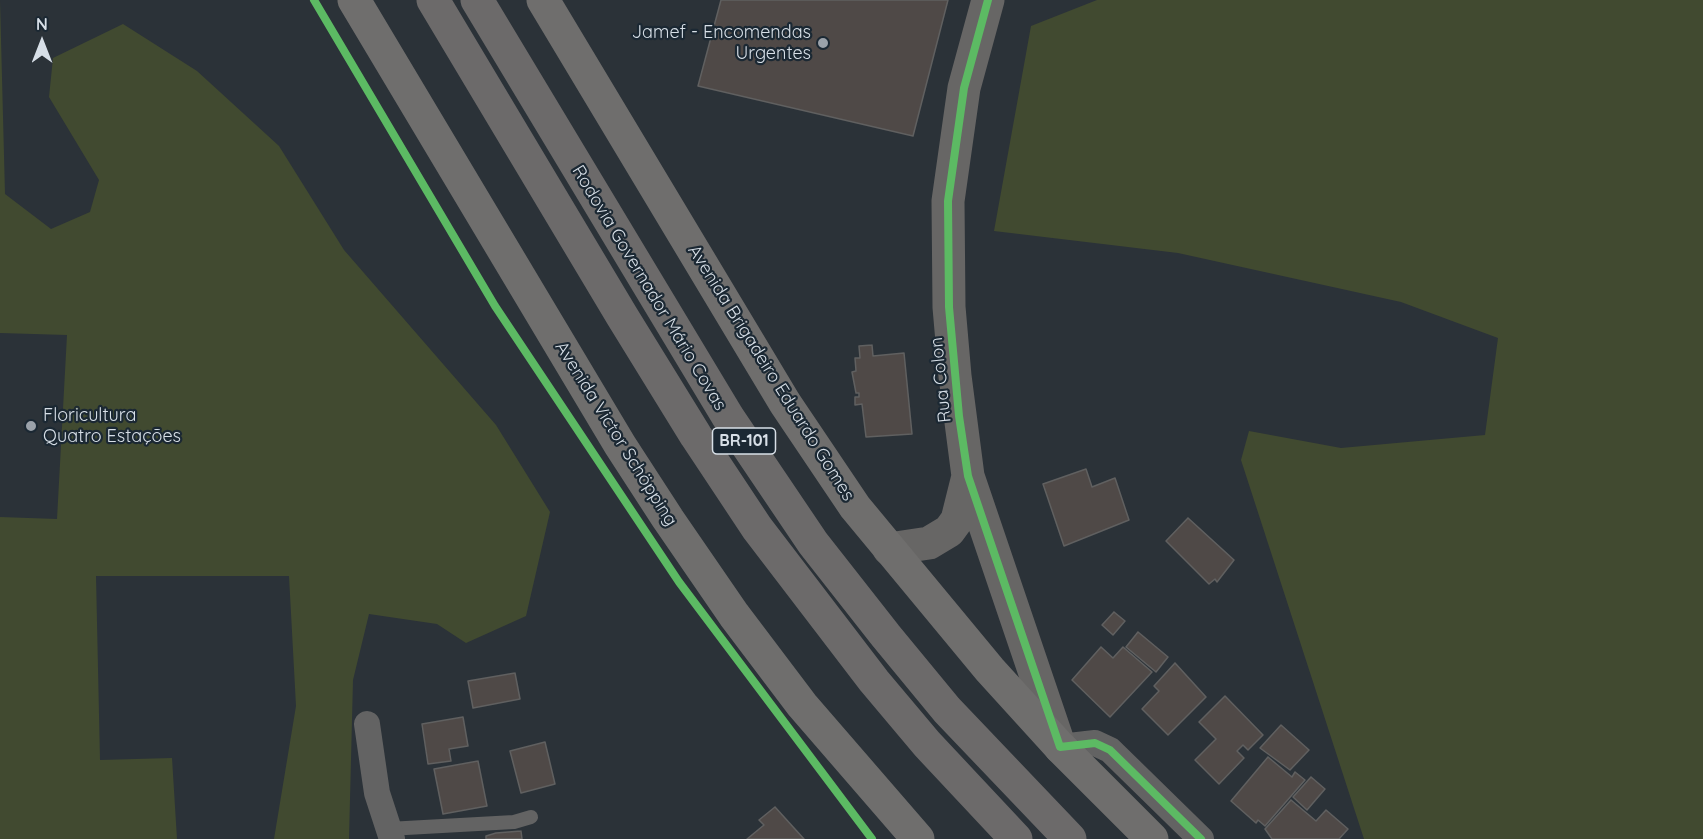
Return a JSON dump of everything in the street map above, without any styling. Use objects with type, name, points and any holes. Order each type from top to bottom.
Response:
[{"type":"highway","name":"Rodovia Governador Mário Covas","points":[[433,0],[641,346],[758,528],[874,681],[927,744],[1016,839]]},
{"type":"highway","name":"Rodovia Governador Mário Covas","points":[[477,0],[722,407],[813,543],[947,710],[1070,839]]},
{"type":"main road","name":"Avenida Victor Schöpping","points":[[354,0],[620,445],[668,519],[734,615],[802,705],[918,839]]},
{"type":"main road","name":"Avenida Brigadeiro Eduardo Gomes","points":[[543,0],[785,402],[855,507],[983,662],[1060,747],[1152,839]]},
{"type":"street","name":"Rua Colon","points":[[988,0],[964,88],[948,201],[949,307],[958,406],[968,476],[1060,747]]},
{"type":"street","name":"Rua Colon","points":[[889,549],[928,543],[949,531],[957,520],[968,476]]},
{"type":"street","points":[[367,724],[376,793],[390,834]]},
{"type":"street","points":[[1060,747],[1095,743],[1110,750],[1201,839]]},
{"type":"lane","points":[[390,834],[514,822],[531,817]]},
{"type":"green space","points":[[0,0],[5,194],[51,229],[90,212],[99,180],[49,97],[53,58],[123,24],[197,71],[279,146],[344,250],[496,425],[550,512],[526,616],[466,643],[437,624],[369,614],[353,680],[349,839],[274,839],[296,706],[289,576],[96,576],[100,760],[172,758],[177,839],[0,839],[0,517],[57,519],[67,335],[0,333]]},
{"type":"green space","points":[[1097,0],[1703,0],[1703,839],[1364,839],[1241,460],[1249,431],[1341,448],[1485,435],[1498,338],[1401,302],[1178,253],[994,231],[1031,26]]},
{"type":"building","name":"Jamef - Encomendas Urgentes","points":[[721,0],[948,0],[913,136],[698,86]]},
{"type":"building","points":[[872,345],[873,356],[904,353],[912,434],[866,437],[862,404],[855,405],[855,397],[859,397],[859,393],[856,393],[852,372],[856,371],[855,358],[860,358],[859,346]]},
{"type":"building","points":[[1086,469],[1092,487],[1115,478],[1129,520],[1064,546],[1043,484]]},
{"type":"building","points":[[1188,518],[1234,560],[1217,582],[1215,579],[1209,584],[1166,541]]},
{"type":"building","points":[[1114,612],[1125,621],[1113,635],[1102,625]]},
{"type":"building","points":[[1138,632],[1168,657],[1156,672],[1126,647]]},
{"type":"building","points":[[1101,647],[1113,658],[1123,647],[1152,672],[1110,717],[1072,680]]},
{"type":"building","points":[[1175,663],[1206,697],[1168,735],[1142,709],[1159,691],[1154,686]]},
{"type":"building","points":[[515,673],[520,699],[473,708],[468,681]]},
{"type":"building","points":[[1225,696],[1263,735],[1248,750],[1243,745],[1237,751],[1244,758],[1219,784],[1195,760],[1216,739],[1199,722]]},
{"type":"building","points":[[463,717],[468,746],[449,749],[451,761],[428,764],[422,724]]},
{"type":"building","points":[[1281,725],[1309,750],[1290,770],[1260,748]]},
{"type":"building","points":[[545,742],[555,784],[521,793],[510,751]]},
{"type":"building","points":[[1268,757],[1292,777],[1295,772],[1305,780],[1265,826],[1258,820],[1256,823],[1231,801]]},
{"type":"building","points":[[478,761],[487,806],[443,814],[434,769]]},
{"type":"building","points":[[1311,777],[1325,789],[1307,810],[1293,797]]},
{"type":"building","points":[[1291,800],[1316,821],[1326,810],[1348,829],[1339,839],[1272,839],[1265,829]]},
{"type":"building","points":[[775,807],[804,839],[747,839],[764,825],[759,820]]},
{"type":"building","points":[[521,831],[522,839],[486,839],[486,836],[496,833]]},
{"type":"cycle path","points":[[314,0],[495,306],[679,582],[872,839]]},
{"type":"cycle path","points":[[988,0],[964,88],[948,201],[949,307],[959,416],[968,476],[1060,747],[1095,743],[1110,750],[1201,839]]},
{"type":"place","name":"Jamef - Encomendas Urgentes","points":[[823,43]]},
{"type":"place","name":"Floricultura Quatro Estações","points":[[31,426]]}]
